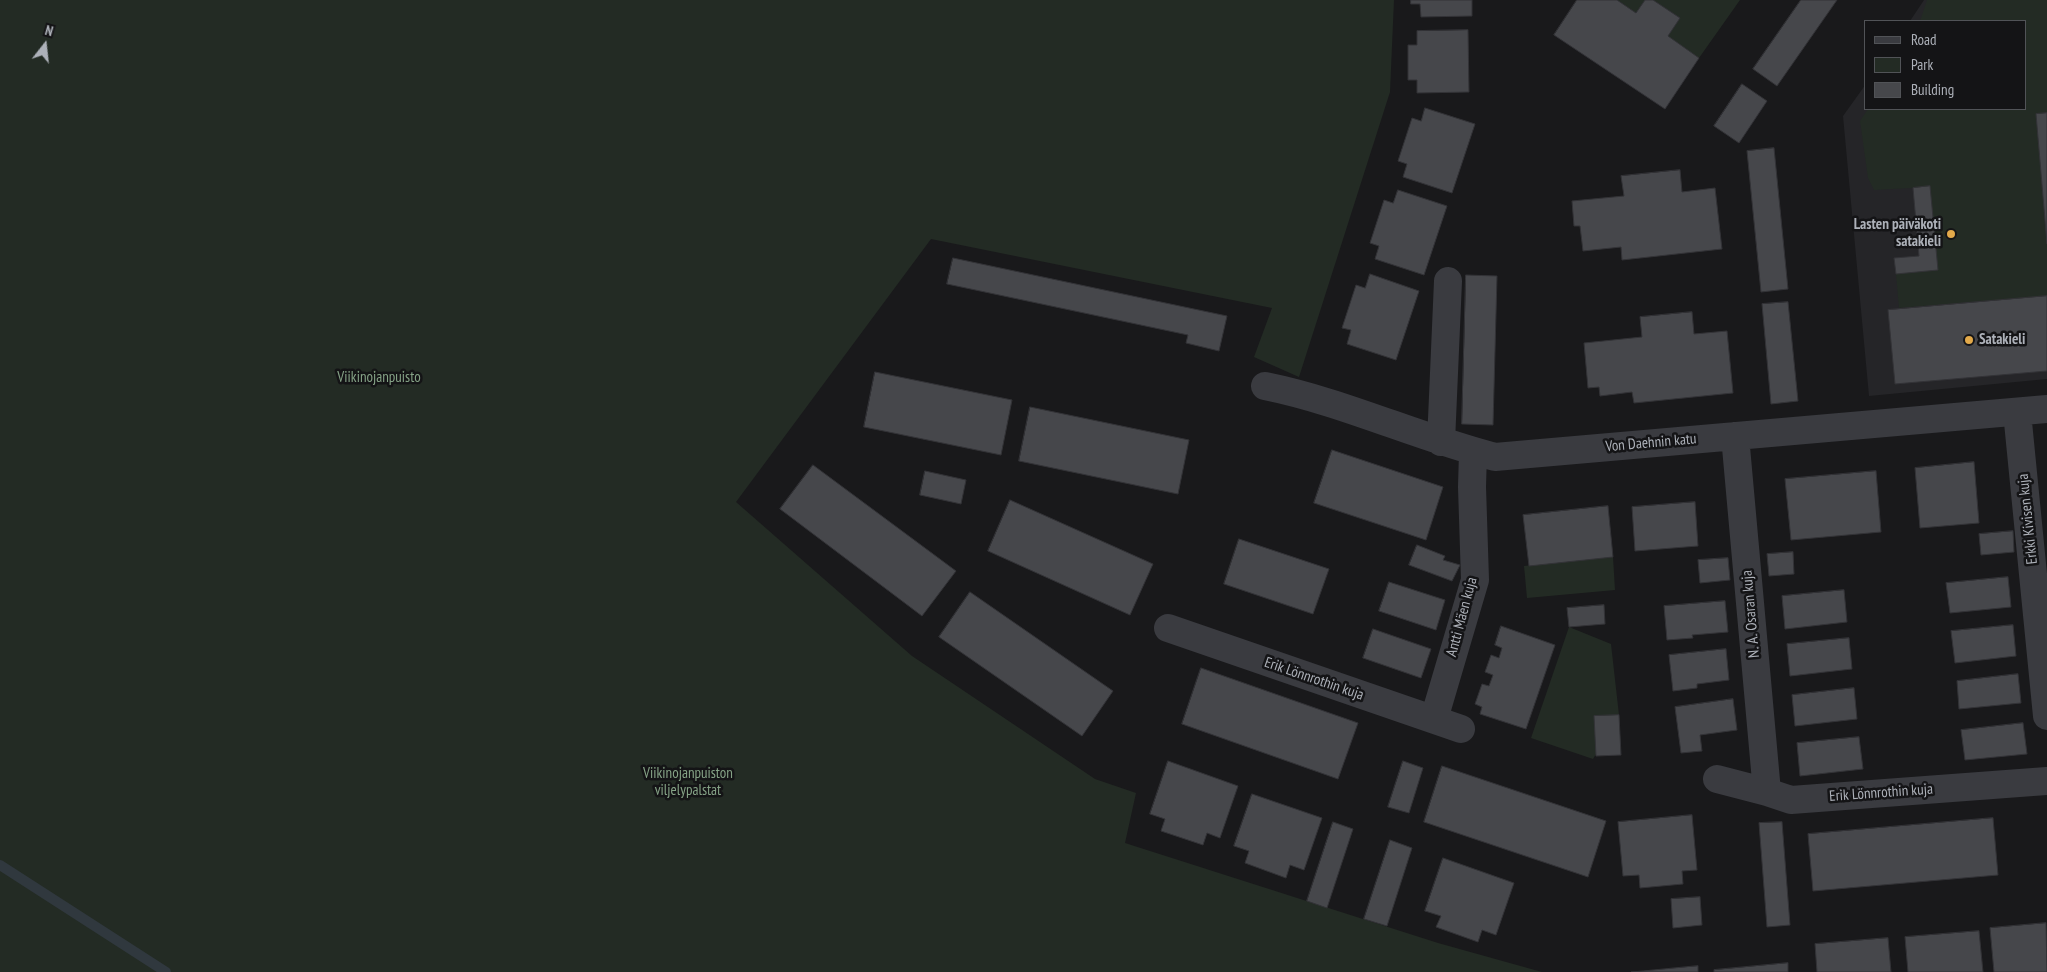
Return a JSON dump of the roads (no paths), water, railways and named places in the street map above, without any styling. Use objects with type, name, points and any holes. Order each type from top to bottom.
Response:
[{"type":"street","points":[[1441,442],[1448,281]]},
{"type":"street","name":"Von Daehnin katu","points":[[1265,386],[1301,393],[1441,442],[1495,457],[2047,409]]},
{"type":"street","name":"Erkki Kivisen kuja","points":[[2017,412],[2047,716]]},
{"type":"street","name":"N. A. Osaran kuja","points":[[1735,436],[1767,792]]},
{"type":"street","name":"Antti Mäen kuja","points":[[1434,719],[1475,580],[1472,486],[1473,452]]},
{"type":"street","name":"Erik Lönnrothin kuja","points":[[1168,628],[1461,729]]},
{"type":"street","name":"Erik Lönnrothin kuja","points":[[1717,779],[1791,800],[2047,781]]},
{"type":"waterway","points":[[0,865],[166,972]]},
{"type":"place","name":"Lasten päiväkoti satakieli","points":[[1951,234]]},
{"type":"place","name":"Satakieli","points":[[1969,340]]},
{"type":"park label","name":"Viikinojanpuisto","points":[[379,378]]},
{"type":"park label","name":"Viikinojanpuiston viljelypalstat","points":[[688,782]]}]
